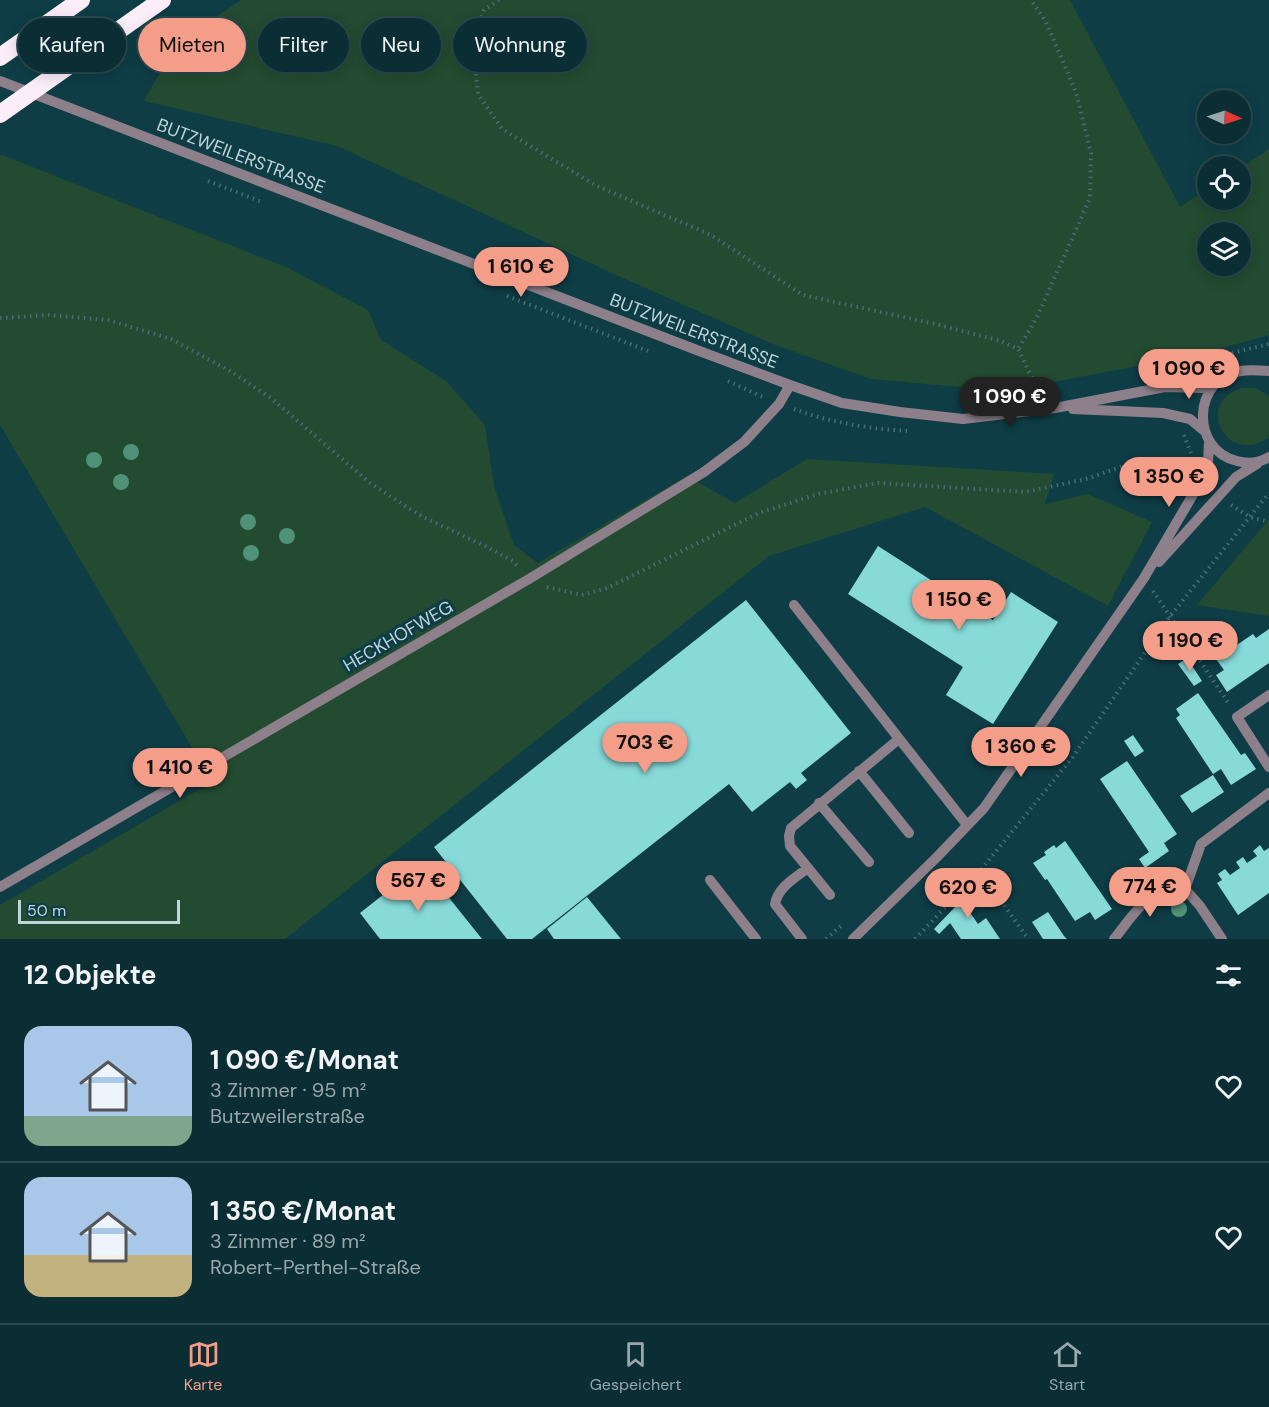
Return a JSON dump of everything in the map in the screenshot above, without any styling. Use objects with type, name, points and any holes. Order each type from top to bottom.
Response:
[{"type":"highway","points":[[0,57],[81,0]]},
{"type":"highway","points":[[0,114],[162,0]]},
{"type":"street","name":"BUTZWEILERSTRASSE","points":[[0,81],[789,386],[842,403],[963,419],[1055,408],[1165,387],[1201,388],[1217,382],[1228,374],[1254,370],[1269,371]]},
{"type":"street","points":[[1254,370],[1269,376]]},
{"type":"street","points":[[1217,382],[1203,403],[1201,417],[1203,430],[1209,442],[1218,452],[1230,459],[1246,463],[1266,459]]},
{"type":"street","name":"HECKHOFWEG","points":[[0,887],[529,579],[694,478],[744,442],[779,404],[789,386]]},
{"type":"street","name":"BUTZWEILERSTRASSE","points":[[1055,408],[1163,413],[1190,418],[1203,430]]},
{"type":"street","points":[[853,939],[984,808],[1144,578],[1198,486],[1208,463],[1209,442]]},
{"type":"street","points":[[1144,578],[1236,477],[1266,459]]},
{"type":"street","points":[[794,605],[967,825]]},
{"type":"street","points":[[1269,695],[1237,717],[1269,767]]},
{"type":"street","points":[[830,895],[790,846],[791,828],[899,739]]},
{"type":"street","points":[[860,771],[909,833]]},
{"type":"street","points":[[1185,889],[1201,844],[1269,793]]},
{"type":"street","points":[[819,803],[869,862]]},
{"type":"street","points":[[802,939],[775,904],[776,895],[782,888],[808,868]]},
{"type":"street","points":[[710,880],[756,939]]},
{"type":"street","points":[[1114,939],[1145,901],[1158,891],[1173,886],[1185,889],[1200,906],[1222,939]]},
{"type":"path","points":[[499,0],[484,10],[473,43],[478,94],[502,129],[597,186],[711,235],[803,295],[935,324],[1002,341],[1018,349],[1033,380],[1046,394],[1034,396]]},
{"type":"path","points":[[1018,349],[1038,315],[1090,198],[1091,153],[1076,92],[1045,20],[1031,0]]},
{"type":"path","points":[[0,318],[49,315],[108,320],[171,339],[231,370],[271,398],[370,483],[421,516],[513,561],[529,579],[552,590],[582,595],[607,588],[759,513],[818,494],[878,483],[1026,492],[1086,479],[1123,466],[1152,468],[1184,477]]},
{"type":"path","points":[[1159,371],[1269,344]]},
{"type":"path","points":[[1179,429],[1184,433],[1191,451],[1191,458]]},
{"type":"path","points":[[1179,487],[1188,471]]},
{"type":"path","points":[[915,939],[980,871],[1072,758],[1171,615],[1269,494]]},
{"type":"path","points":[[1251,517],[1269,522]]},
{"type":"path","points":[[1144,578],[1171,615],[1237,717]]},
{"type":"path","points":[[980,871],[1028,939]]},
{"type":"path","points":[[826,939],[844,923]]},
{"type":"green space","points":[[241,0],[1070,0],[1180,207],[1197,196],[1197,210],[1251,210],[1251,161],[1269,149],[1269,335],[1202,354],[1006,391],[871,379],[770,343],[337,146],[144,101],[160,72],[246,72],[246,18],[214,18]]},
{"type":"green space","points":[[0,156],[286,267],[368,310],[381,340],[446,381],[485,425],[494,486],[514,545],[538,563],[687,476],[735,503],[807,459],[1054,474],[1045,504],[1088,494],[1152,522],[1108,606],[925,507],[769,556],[285,939],[0,939],[0,905],[217,779],[203,766],[0,425]]},
{"type":"green space","points":[[1241,388],[1256,388],[1269,396],[1269,437],[1256,444],[1244,445],[1233,441],[1220,425],[1218,415],[1221,404],[1229,394]]},
{"type":"green space","points":[[1269,519],[1269,616],[1197,605]]},
{"type":"building","points":[[878,546],[993,620],[1011,592],[1058,622],[993,724],[946,695],[963,667],[848,594]]},
{"type":"building","points":[[746,600],[851,733],[801,773],[807,780],[796,789],[790,782],[752,812],[729,784],[532,939],[507,939],[434,847]]},
{"type":"building","points":[[1269,629],[1269,663],[1227,692],[1216,675],[1224,670],[1216,659],[1253,634],[1256,638]]},
{"type":"building","points":[[1187,658],[1202,681],[1194,686],[1178,664]]},
{"type":"building","points":[[1198,693],[1241,755],[1245,753],[1256,769],[1231,785],[1221,769],[1213,774],[1176,718],[1180,715],[1176,709]]},
{"type":"building","points":[[1133,735],[1144,751],[1135,757],[1124,741]]},
{"type":"building","points":[[1127,761],[1177,834],[1164,843],[1169,851],[1145,868],[1139,859],[1149,852],[1100,779]]},
{"type":"building","points":[[1213,775],[1224,792],[1192,813],[1180,796]]},
{"type":"building","points":[[1065,841],[1112,909],[1095,920],[1090,912],[1075,921],[1047,879],[1045,880],[1033,863],[1046,855],[1044,852],[1054,845],[1056,848]]},
{"type":"building","points":[[1260,845],[1264,851],[1269,848],[1269,893],[1238,915],[1217,883],[1222,880],[1218,874],[1225,869],[1230,875],[1240,868],[1236,862],[1243,857],[1247,863],[1257,856],[1253,851]]},
{"type":"building","points":[[422,864],[482,939],[380,939],[360,913]]},
{"type":"building","points":[[976,885],[985,899],[969,911],[978,924],[986,918],[1000,939],[961,939],[950,923],[939,934],[934,929]]},
{"type":"building","points":[[587,897],[621,939],[554,939],[547,929]]},
{"type":"building","points":[[1048,912],[1067,939],[1043,939],[1032,922]]}]
